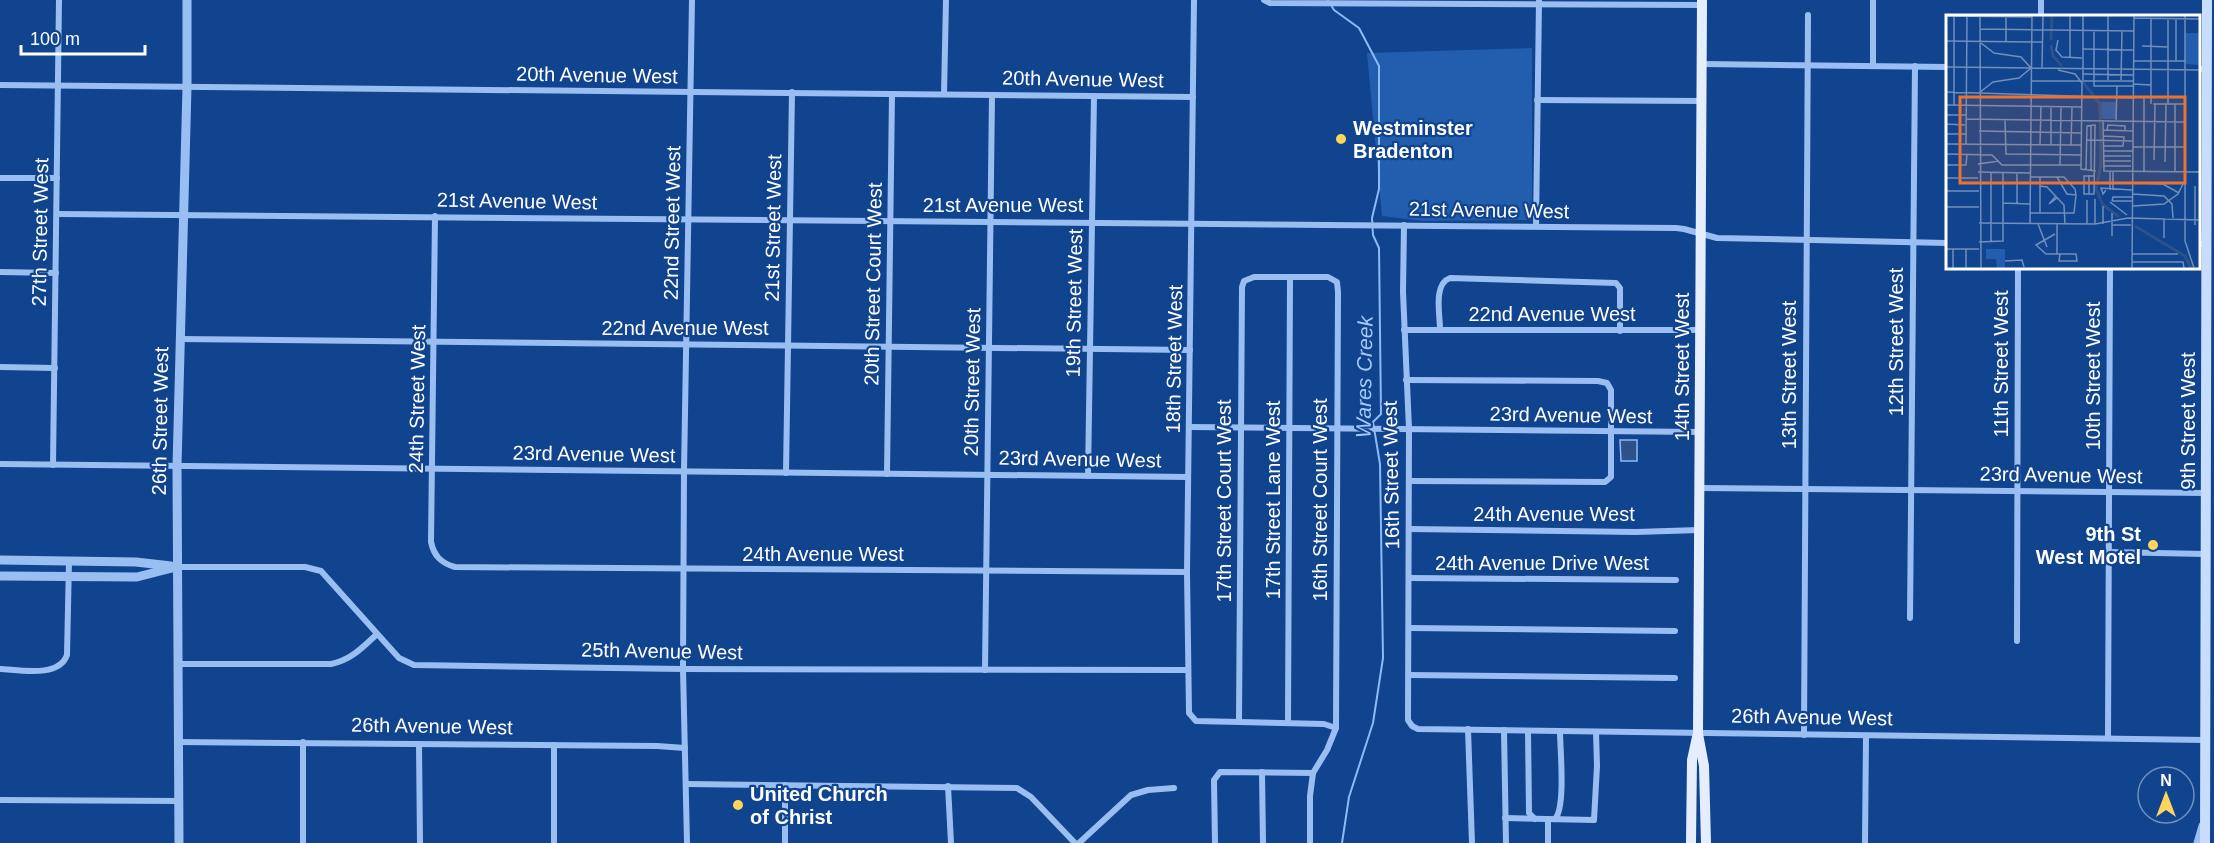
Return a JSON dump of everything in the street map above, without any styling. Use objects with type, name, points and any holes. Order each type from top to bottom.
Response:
[{"type":"main road","name":"9th Street West","points":[[2205,843],[2208,826],[2210,740],[2206,493],[2210,455],[2210,348],[2206,240],[2211,119],[2202,69],[2207,0]]},
{"type":"main road","name":"14th Street West","points":[[1702,3],[1698,734],[1704,766],[1706,843]]},
{"type":"main road","name":"14th Street West","points":[[1691,843],[1692,760],[1698,734]]},
{"type":"street","name":"27th Street West","points":[[53,465],[59,0]]},
{"type":"street","name":"26th Street West","points":[[179,843],[176,567],[187,0]]},
{"type":"street","name":"22nd Street West","points":[[687,843],[683,669],[684,472],[692,0]]},
{"type":"street","points":[[944,94],[946,0]]},
{"type":"street","name":"18th Street West","points":[[1194,0],[1187,572],[1189,713],[1196,721],[1239,722]]},
{"type":"street","points":[[1264,0],[1270,3],[1369,1],[1702,3]]},
{"type":"street","points":[[1873,0],[1873,66]]},
{"type":"street","points":[[2040,15],[2041,0]]},
{"type":"street","points":[[1536,226],[1539,2]]},
{"type":"street","name":"13th Street West","points":[[1804,735],[1808,15]]},
{"type":"street","points":[[1702,64],[1946,67]]},
{"type":"street","name":"12th Street West","points":[[1910,618],[1915,66]]},
{"type":"street","name":"20th Avenue West","points":[[0,85],[1193,97]]},
{"type":"street","name":"21st Street West","points":[[786,472],[792,92]]},
{"type":"street","name":"20th Street Court West","points":[[887,474],[892,94]]},
{"type":"street","name":"20th Street West","points":[[985,670],[992,95]]},
{"type":"street","name":"19th Street West","points":[[1088,476],[1094,96]]},
{"type":"street","points":[[1538,100],[1702,101]]},
{"type":"street","points":[[0,178],[57,178]]},
{"type":"street","name":"21st Avenue West","points":[[57,214],[1536,226],[1684,229],[1717,238],[1946,243]]},
{"type":"street","name":"24th Street West","points":[[435,216],[433,549],[441,561],[459,567]]},
{"type":"street","name":"16th Street West","points":[[1404,225],[1404,330],[1409,429],[1408,720],[1410,724]]},
{"type":"street","name":"11th Street West","points":[[2017,641],[2018,268]]},
{"type":"street","name":"10th Street West","points":[[2108,738],[2110,268]]},
{"type":"street","points":[[0,272],[56,273]]},
{"type":"street","name":"17th Street Court West","points":[[1239,722],[1242,287],[1244,281],[1254,277],[1290,277]]},
{"type":"street","name":"16th Street Court West","points":[[1290,277],[1328,277],[1336,282],[1338,292],[1336,728]]},
{"type":"street","name":"17th Street Lane West","points":[[1288,723],[1290,277]]},
{"type":"street","points":[[1440,329],[1440,293],[1442,283],[1450,278],[1616,282],[1620,288],[1620,331]]},
{"type":"street","name":"22nd Avenue West","points":[[1404,330],[1700,330]]},
{"type":"street","name":"22nd Avenue West","points":[[179,339],[1190,350]]},
{"type":"street","points":[[0,367],[55,368]]},
{"type":"street","points":[[1406,380],[1598,381],[1607,383],[1611,390],[1611,477],[1601,483],[1409,481]]},
{"type":"street","name":"23rd Avenue West","points":[[1189,427],[1700,432]]},
{"type":"street","name":"23rd Avenue West","points":[[0,464],[1188,477]]},
{"type":"street","name":"23rd Avenue West","points":[[1700,488],[2206,493]]},
{"type":"street","name":"24th Avenue West","points":[[1409,530],[1624,532],[1699,530]]},
{"type":"street","points":[[2108,552],[2208,559]]},
{"type":"street","points":[[0,560],[136,562],[176,567]]},
{"type":"street","points":[[0,669],[50,670],[61,666],[65,660],[69,561]]},
{"type":"street","points":[[0,576],[137,577],[176,567]]},
{"type":"street","name":"25th Avenue West","points":[[176,567],[314,568],[326,574],[399,658],[414,665],[683,669],[1188,670]]},
{"type":"street","name":"24th Avenue West","points":[[459,567],[1187,572]]},
{"type":"street","name":"24th Avenue Drive West","points":[[1409,578],[1676,580]]},
{"type":"street","points":[[1409,628],[1675,631]]},
{"type":"street","points":[[177,664],[331,664],[347,660],[355,655],[377,634]]},
{"type":"street","points":[[1408,675],[1675,678]]},
{"type":"street","points":[[1239,722],[1324,724],[1336,728],[1327,750],[1313,773],[1310,796],[1310,843]]},
{"type":"street","name":"26th Avenue West","points":[[1410,724],[1418,729],[2210,740]]},
{"type":"street","points":[[1468,729],[1472,843]]},
{"type":"street","points":[[1504,730],[1506,843]]},
{"type":"street","points":[[1528,730],[1528,813],[1535,819]]},
{"type":"street","points":[[1551,819],[1559,814],[1560,731]]},
{"type":"street","points":[[1505,818],[1594,820],[1596,732]]},
{"type":"street","points":[[1865,843],[1866,736]]},
{"type":"street","name":"26th Avenue West","points":[[178,742],[686,748]]},
{"type":"street","points":[[303,742],[303,843]]},
{"type":"street","points":[[419,744],[420,843]]},
{"type":"street","points":[[554,745],[554,843]]},
{"type":"street","points":[[1215,843],[1215,780],[1218,774],[1223,771],[1313,773]]},
{"type":"street","points":[[1262,772],[1263,843]]},
{"type":"street","points":[[686,784],[1017,788],[1031,797],[1077,843],[1131,795],[1148,790],[1174,788]]},
{"type":"street","points":[[785,785],[785,843]]},
{"type":"street","points":[[948,786],[951,843]]},
{"type":"street","points":[[0,800],[178,801]]},
{"type":"street","points":[[1548,843],[1551,819]]},
{"type":"street","points":[[2198,843],[2208,826]]},
{"type":"shaded area","points":[[1532,48],[1532,220],[1423,221],[1382,216],[1367,53]]},
{"type":"shaded area","points":[[1620,440],[1637,440],[1637,461],[1621,461]]},
{"type":"waterway","name":"Wares Creek","points":[[1328,0],[1334,10],[1359,28],[1379,66],[1379,189],[1372,218],[1373,235],[1379,248],[1381,414],[1373,422],[1380,464],[1383,658],[1373,723],[1349,797],[1342,843]]},
{"type":"place","name":"Westminster Bradenton","points":[[1341,139]]},
{"type":"place","name":"9th St West Motel","points":[[2153,545]]},
{"type":"place","name":"United Church of Christ","points":[[738,805]]}]
